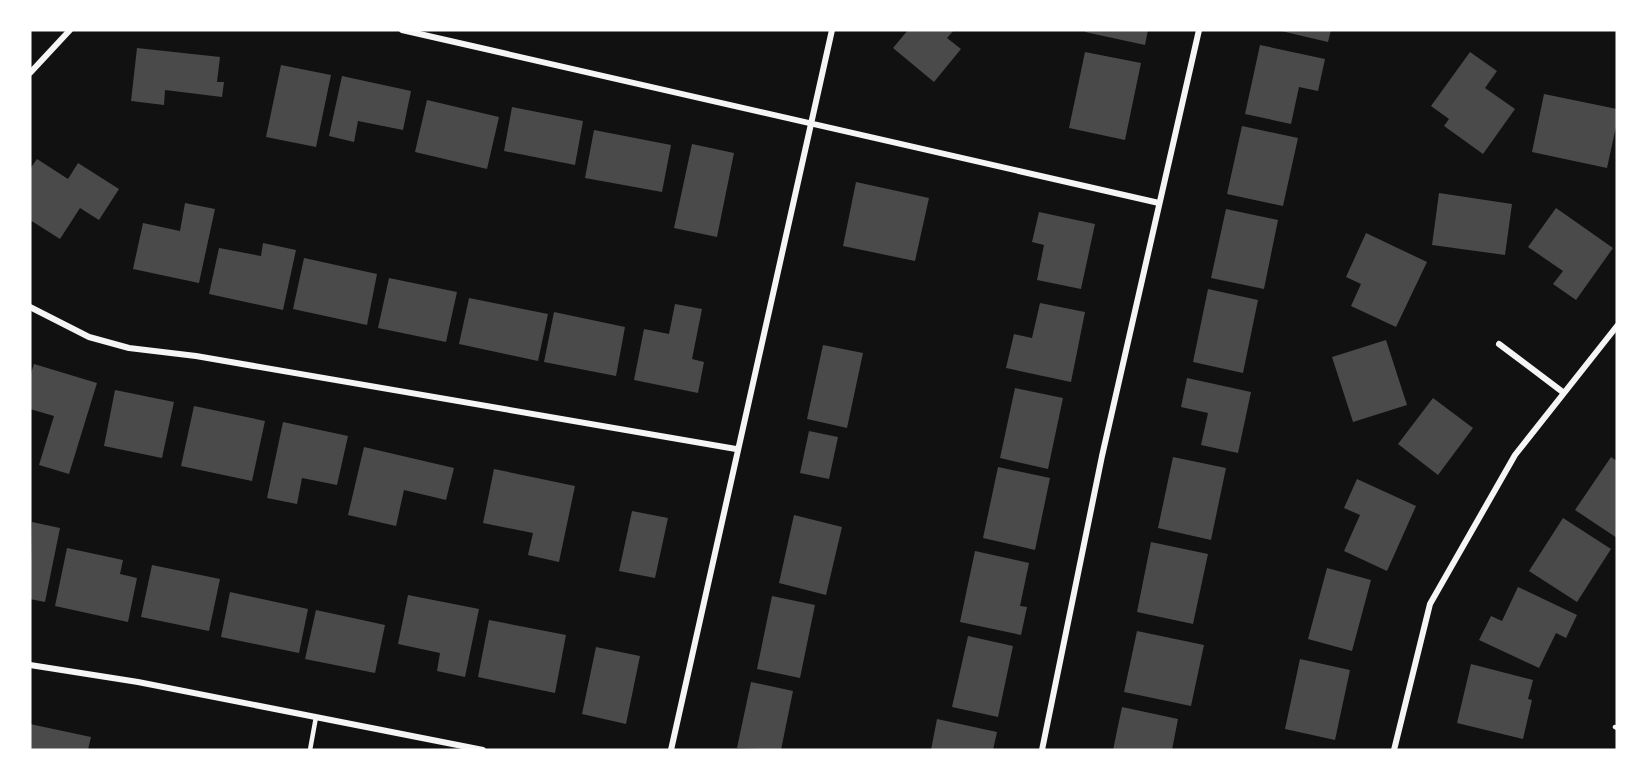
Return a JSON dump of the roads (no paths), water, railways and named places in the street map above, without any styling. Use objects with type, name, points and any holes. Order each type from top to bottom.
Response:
[{"type":"street","points":[[30,73],[70,30]]},
{"type":"street","points":[[402,30],[1159,203]]},
{"type":"street","points":[[671,750],[736,449],[832,30]]},
{"type":"street","points":[[1042,750],[1102,456],[1199,30]]},
{"type":"street","points":[[30,307],[89,337],[129,348],[196,356],[736,449]]},
{"type":"street","points":[[1394,750],[1430,604],[1515,454],[1617,326]]},
{"type":"street","points":[[1499,344],[1564,393]]},
{"type":"street","points":[[30,665],[138,682],[483,750]]},
{"type":"lane","points":[[310,750],[316,717]]}]
